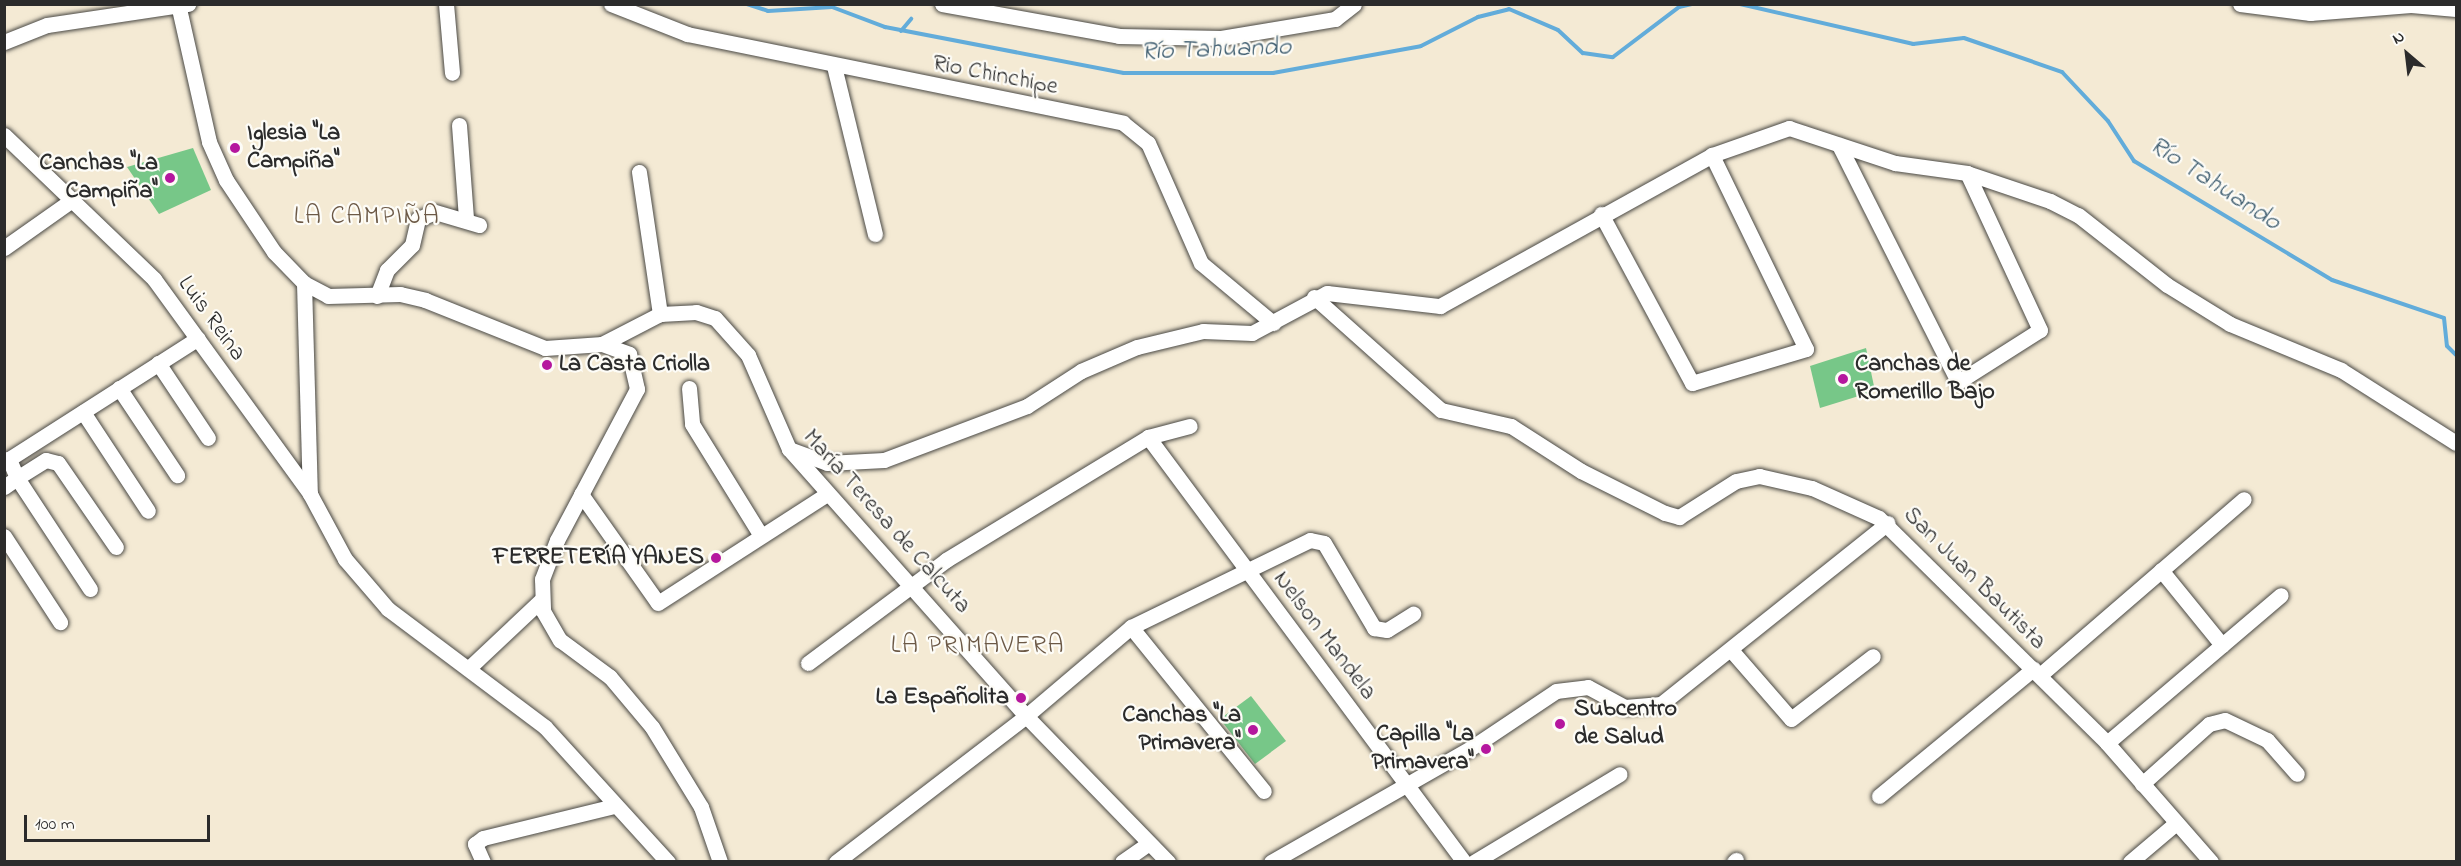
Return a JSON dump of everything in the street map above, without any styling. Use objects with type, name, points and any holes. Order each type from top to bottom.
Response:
[{"type":"street","points":[[446,4],[452,73]]},
{"type":"street","name":"Rio Chinchipe","points":[[610,4],[687,34],[834,66],[1123,123],[1137,131],[1148,143],[1190,249],[1273,323]]},
{"type":"street","points":[[942,4],[1119,36],[1221,38],[1335,19],[1354,4]]},
{"type":"street","points":[[2240,4],[2310,13],[2411,6],[2457,9]]},
{"type":"street","points":[[4,42],[47,25],[182,5]]},
{"type":"street","name":"María Teresa de Calcuta","points":[[182,5],[209,142],[226,180],[274,252],[304,283],[328,296],[377,296],[425,300],[545,348],[602,344],[660,314],[696,312],[732,332],[789,449],[1026,716],[1148,844],[1168,861]]},
{"type":"street","points":[[834,66],[875,234]]},
{"type":"street","points":[[377,296],[387,270],[412,245],[418,219],[435,212],[472,222],[459,125]]},
{"type":"street","points":[[789,449],[827,463],[884,460],[1027,406],[1081,371],[1137,347],[1203,332],[1252,333],[1273,323],[1314,297],[1327,293],[1440,306],[1712,154],[1789,128],[1895,163],[1967,173],[2078,215],[2168,285],[2230,324],[2341,370],[2457,443]]},
{"type":"street","name":"Luis Reina","points":[[4,135],[154,279],[310,494],[345,559],[388,609],[435,648],[470,667],[545,728],[614,806],[668,861]]},
{"type":"street","points":[[1839,145],[1958,382],[2040,330],[1967,173]]},
{"type":"street","points":[[1601,214],[1692,383],[1806,349],[1712,154]]},
{"type":"street","points":[[639,172],[660,314]]},
{"type":"street","points":[[4,248],[72,200]]},
{"type":"street","points":[[304,283],[310,494]]},
{"type":"street","name":"San Juan Bautista","points":[[1314,297],[1441,410],[1511,426],[1581,471],[1665,513],[1679,517],[1736,481],[1759,476],[1856,504],[1888,523],[2107,743],[2211,861]]},
{"type":"street","points":[[90,589],[11,483],[9,459],[198,338]]},
{"type":"street","points":[[602,344],[628,354],[637,389],[630,412],[581,494],[547,564],[542,600],[560,640],[610,678],[652,727],[701,807],[720,861]]},
{"type":"street","points":[[159,363],[207,438]]},
{"type":"street","points":[[119,388],[177,475]]},
{"type":"street","points":[[689,388],[692,424],[760,534]]},
{"type":"street","points":[[83,412],[148,511]]},
{"type":"street","points":[[808,663],[910,584],[1148,437],[1190,426]]},
{"type":"street","name":"Nelson Mandela","points":[[1148,437],[1464,861]]},
{"type":"street","points":[[11,483],[46,460],[58,463],[116,547]]},
{"type":"street","points":[[581,494],[658,603],[760,534],[827,494]]},
{"type":"street","points":[[1879,796],[2162,570],[2244,499]]},
{"type":"street","points":[[1271,861],[1406,781],[1471,748],[1556,691],[1588,687],[1625,707],[1642,709],[1661,704],[1888,523]]},
{"type":"street","points":[[4,536],[60,622]]},
{"type":"street","points":[[836,861],[1026,716],[1131,627],[1317,539],[1374,628],[1387,630],[1413,614]]},
{"type":"street","points":[[2162,570],[2222,645]]},
{"type":"street","points":[[2107,743],[2281,595]]},
{"type":"street","points":[[470,667],[542,600]]},
{"type":"street","points":[[1131,627],[1264,791]]},
{"type":"street","points":[[1731,650],[1791,718],[1872,656]]},
{"type":"street","points":[[2142,784],[2209,724],[2225,720],[2267,740],[2297,774]]},
{"type":"street","points":[[1474,861],[1620,774]]},
{"type":"street","points":[[483,861],[475,844],[483,838],[614,806]]},
{"type":"street","points":[[2130,861],[2176,823]]},
{"type":"street","points":[[1122,861],[1148,844]]},
{"type":"green space","name":"Canchas \"La Campiña\"","points":[[193,148],[211,190],[159,214],[127,167]]},
{"type":"green space","name":"Canchas de Romerillo Bajo","points":[[1866,348],[1875,391],[1820,408],[1810,366]]},
{"type":"green space","name":"Canchas \"La Primavera\"","points":[[1251,696],[1286,741],[1255,764],[1220,719]]},
{"type":"waterway","name":"Río Tahuando","points":[[747,4],[768,11],[832,7],[885,27],[1124,73],[1273,73],[1421,46],[1478,17],[1509,9],[1558,30],[1583,53],[1613,57],[1679,7],[1692,4]]},
{"type":"waterway","name":"Río Tahuando","points":[[1740,4],[1913,44],[1964,38],[2062,72],[2108,121],[2134,161],[2332,280],[2444,318],[2447,346],[2456,355]]},
{"type":"waterway","points":[[901,31],[911,19]]},
{"type":"place","name":"Iglesia \"La Campiña\"","points":[[235,148]]},
{"type":"place","name":"Canchas \"La Campiña\"","points":[[170,178]]},
{"type":"place","name":"La Casta Criolla","points":[[547,365]]},
{"type":"place","name":"Canchas de Romerillo Bajo","points":[[1843,379]]},
{"type":"place","name":"FERRETERÍA YANES","points":[[716,558]]},
{"type":"place","name":"La Españolita","points":[[1021,698]]},
{"type":"place","name":"Subcentro de Salud","points":[[1560,724]]},
{"type":"place","name":"Canchas \"La Primavera\"","points":[[1253,730]]},
{"type":"place","name":"Capilla \"La Primavera\"","points":[[1486,749]]},
{"type":"district","name":"LA CAMPIÑA","points":[[367,218]]},
{"type":"district","name":"LA PRIMAVERA","points":[[978,647]]}]
